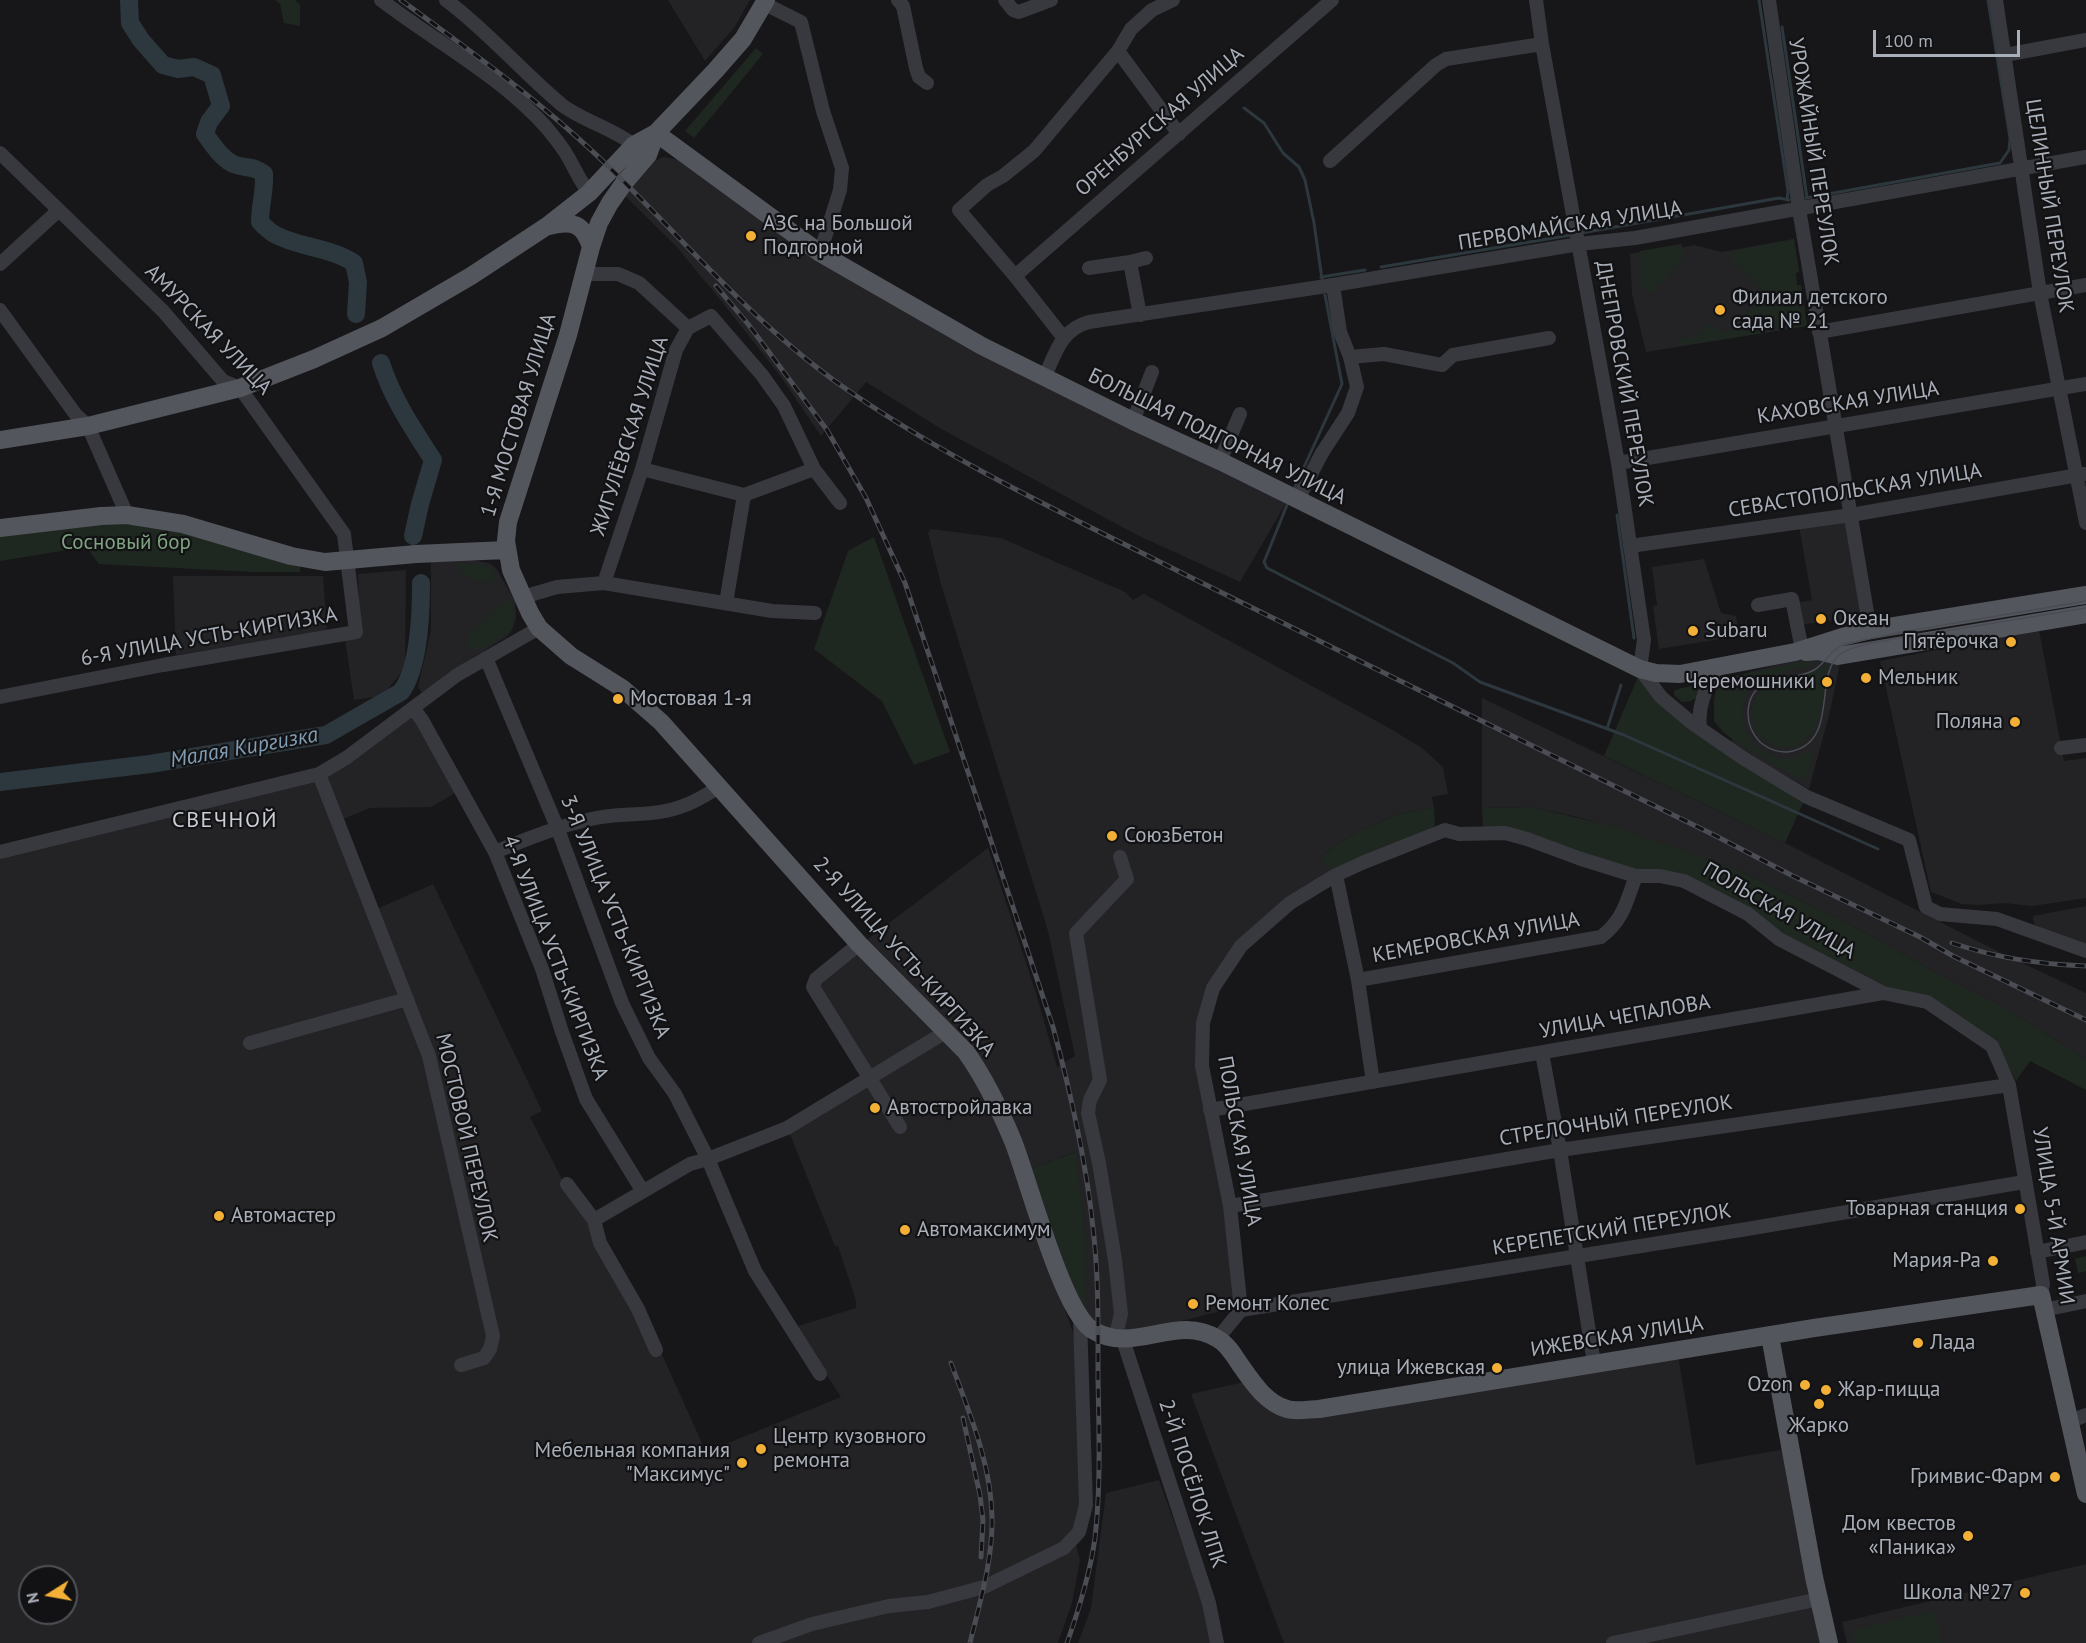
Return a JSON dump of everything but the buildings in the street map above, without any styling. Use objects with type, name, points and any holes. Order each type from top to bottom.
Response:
[{"type":"main road","points":[[0,440],[88,426],[240,388],[315,359],[382,328],[471,276],[547,226],[589,193],[634,145],[656,133],[722,63],[743,39],[766,2]]},
{"type":"main road","name":"1-Я МОСТОВАЯ УЛИЦА","points":[[539,628],[511,570],[506,550],[508,522],[568,335],[599,223],[609,203],[648,155],[656,133]]},
{"type":"main road","name":"БОЛЬШАЯ ПОДГОРНАЯ УЛИЦА","points":[[656,133],[820,253],[982,346],[1640,669],[1656,674],[1680,674],[1799,651],[1870,630],[2086,595]]},
{"type":"main road","points":[[547,226],[563,222],[573,223],[587,235],[591,247]]},
{"type":"main road","points":[[0,528],[128,515],[183,524],[291,556],[325,562],[348,562],[417,554],[506,550]]},
{"type":"main road","name":"БОЛЬШАЯ ПОДГОРНАЯ УЛИЦА","points":[[1799,651],[1819,651],[1838,656],[2086,614]]},
{"type":"main road","name":"2-Я УЛИЦА УСТЬ-КИРГИЗКА","points":[[539,628],[571,656],[642,704],[720,786],[859,944],[966,1052],[980,1071],[1013,1142],[1059,1275],[1080,1318]]},
{"type":"main road","points":[[1838,656],[1835,646],[1839,638]]},
{"type":"main road","name":"ИЖЕВСКАЯ УЛИЦА","points":[[1223,1343],[1259,1390],[1273,1402],[1288,1410],[1319,1409],[1770,1336],[2043,1302]]},
{"type":"main road","name":"УЛИЦА 5-Й АРМИИ","points":[[2043,1302],[2085,1484]]},
{"type":"main road","points":[[1080,1318],[1107,1338],[1119,1340],[1181,1329],[1196,1330],[1223,1343]]},
{"type":"main road","points":[[1770,1336],[1829,1643]]},
{"type":"street","points":[[381,0],[455,54],[485,72],[544,125],[561,145],[589,193]]},
{"type":"street","points":[[446,0],[470,18],[564,106],[624,137],[634,145]]},
{"type":"street","points":[[898,0],[903,6],[917,73],[927,83]]},
{"type":"street","points":[[1005,0],[1013,10],[1019,12],[1051,0]]},
{"type":"street","points":[[1044,378],[1063,337],[959,210],[987,185],[1003,176],[1034,151],[1118,51],[1131,29],[1152,10],[1173,0]]},
{"type":"street","name":"ОРЕНБУРГСКАЯ УЛИЦА","points":[[1015,276],[1332,0]]},
{"type":"street","name":"ДНЕПРОВСКИЙ ПЕРЕУЛОК","points":[[1536,0],[1618,463],[1644,640],[1640,669]]},
{"type":"street","name":"УРОЖАЙНЫЙ ПЕРЕУЛОК","points":[[1768,0],[1799,209],[1870,630]]},
{"type":"street","name":"ЦЕЛИННЫЙ ПЕРЕУЛОК","points":[[1996,0],[2040,293],[2059,389],[2082,475],[2086,523]]},
{"type":"street","points":[[766,2],[801,22],[823,111],[842,168],[840,190],[820,253]]},
{"type":"street","points":[[2006,55],[2086,40]]},
{"type":"street","points":[[1330,161],[1436,65],[1446,59],[1542,44]]},
{"type":"street","points":[[1118,51],[1179,134]]},
{"type":"street","name":"АМУРСКАЯ УЛИЦА","points":[[0,153],[163,310],[223,381],[240,388],[344,534],[348,562]]},
{"type":"street","name":"ПЕРВОМАЙСКАЯ УЛИЦА","points":[[1063,337],[1074,328],[1089,322],[1635,237],[2086,158]]},
{"type":"street","points":[[0,264],[59,210]]},
{"type":"street","points":[[1089,268],[1146,258]]},
{"type":"street","points":[[1130,262],[1140,315]]},
{"type":"street","points":[[584,274],[618,274],[639,283],[688,328]]},
{"type":"street","points":[[1297,501],[1322,453],[1348,413],[1357,387],[1350,357],[1340,332],[1333,285]]},
{"type":"street","points":[[1819,332],[2086,285]]},
{"type":"street","points":[[0,310],[76,415],[88,426],[128,515]]},
{"type":"street","name":"ЖИГУЛЁВСКАЯ УЛИЦА","points":[[604,582],[642,469],[676,350],[688,328],[711,316],[762,375],[784,406],[814,469]]},
{"type":"street","points":[[1350,357],[1384,354],[1442,365],[1453,355],[1549,338]]},
{"type":"street","points":[[1133,421],[1152,372]]},
{"type":"street","name":"КАХОВСКАЯ УЛИЦА","points":[[1618,463],[2086,384]]},
{"type":"street","points":[[1220,461],[1240,414]]},
{"type":"street","points":[[642,469],[744,495],[814,469],[840,503]]},
{"type":"street","name":"СЕВАСТОПОЛЬСКАЯ УЛИЦА","points":[[1630,546],[1851,515],[2082,475]]},
{"type":"street","points":[[726,603],[744,495]]},
{"type":"street","name":"6-Я УЛИЦА УСТЬ-КИРГИЗКА","points":[[0,697],[163,665],[356,632],[348,562]]},
{"type":"street","points":[[523,597],[557,587],[604,582],[772,611],[815,613]]},
{"type":"street","points":[[1758,605],[1792,598],[1799,651]]},
{"type":"street","points":[[0,852],[319,774],[346,758],[458,675],[539,628]]},
{"type":"street","name":"3-Я УЛИЦА УСТЬ-КИРГИЗКА","points":[[486,658],[557,827],[622,1002],[649,1058],[675,1094],[708,1159],[755,1271],[820,1374]]},
{"type":"street","points":[[1700,728],[1698,716],[1703,696],[1717,667]]},
{"type":"street","points":[[1640,669],[1661,697],[1743,758],[1807,797],[1909,840],[1926,907],[1940,914],[1997,919],[2086,951]]},
{"type":"street","name":"4-Я УЛИЦА УСТЬ-КИРГИЗКА","points":[[413,708],[422,720],[495,852],[542,969],[561,1032],[586,1099],[642,1190]]},
{"type":"street","points":[[2061,748],[2086,745]]},
{"type":"street","name":"МОСТОВОЙ ПЕРЕУЛОК","points":[[319,774],[429,1056],[470,1244],[493,1336],[490,1349],[484,1358],[461,1365]]},
{"type":"street","points":[[495,852],[557,827],[599,817],[679,808],[695,802],[720,786]]},
{"type":"street","name":"ПОЛЬСКАЯ УЛИЦА","points":[[1241,1310],[1230,1206],[1202,1066],[1203,1023],[1213,988],[1241,946],[1290,903],[1336,875],[1445,830],[1459,834],[1505,833],[1581,860],[1636,876],[1660,876],[1684,881],[1748,914],[1779,939],[1883,993]]},
{"type":"street","points":[[1119,1340],[1121,1314],[1116,1260],[1088,1113],[1090,1100],[1100,1080],[1076,933],[1127,879],[1120,857]]},
{"type":"street","points":[[1336,875],[1358,980],[1373,1082]]},
{"type":"street","name":"КЕМЕРОВСКАЯ УЛИЦА","points":[[1358,980],[1601,937],[1615,926],[1622,915],[1636,876]]},
{"type":"street","points":[[859,944],[816,979],[813,987],[900,1127]]},
{"type":"street","name":"УЛИЦА ЧЕПАЛОВА","points":[[1210,1110],[1883,993],[1927,1002],[1992,1046],[2009,1085]]},
{"type":"street","points":[[250,1043],[407,999]]},
{"type":"street","points":[[594,1220],[690,1164],[788,1128],[947,1031]]},
{"type":"street","points":[[1542,1053],[1594,1363]]},
{"type":"street","name":"СТРЕЛОЧНЫЙ ПЕРЕУЛОК","points":[[1230,1206],[1560,1150],[2009,1085]]},
{"type":"street","name":"УЛИЦА 5-Й АРМИИ","points":[[2009,1085],[2043,1284],[2043,1302]]},
{"type":"street","name":"КЕРЕПЕТСКИЙ ПЕРЕУЛОК","points":[[1241,1310],[2025,1182]]},
{"type":"street","points":[[567,1184],[594,1220],[600,1243],[638,1309],[656,1350]]},
{"type":"street","points":[[2037,1252],[2086,1242]]},
{"type":"street","name":"ИЖЕВСКАЯ УЛИЦА","points":[[2043,1302],[2086,1301]]},
{"type":"street","points":[[1223,1343],[1241,1310]]},
{"type":"street","name":"2-Я УЛИЦА УСТЬ-КИРГИЗКА","points":[[759,1643],[812,1624],[889,1606],[928,1602],[984,1587],[1064,1548],[1079,1532],[1086,1505],[1080,1318]]},
{"type":"street","name":"2-Й ПОСЁЛОК ЛПК","points":[[1119,1340],[1209,1603],[1217,1643]]},
{"type":"street","points":[[2069,1422],[2086,1414]]},
{"type":"street","points":[[1613,1643],[1819,1599]]},
{"type":"shaded area","points":[[668,0],[750,0],[734,28],[705,61]]},
{"type":"shaded area","points":[[664,157],[679,160],[815,255],[1286,503],[1240,582],[1135,534],[943,430],[866,382],[821,436],[781,377],[723,303],[675,245],[623,194],[651,162]]},
{"type":"shaded area","name":"Филиал детского сада № 21","points":[[1794,239],[1799,272],[1796,273],[1797,285],[1801,285],[1807,326],[1646,352],[1632,294],[1630,254],[1681,244],[1682,248],[1694,245],[1722,252]]},
{"type":"shaded area","points":[[1845,521],[1860,609],[1859,623],[1846,624],[1834,620],[1800,625],[1796,603],[1812,600],[1799,526]]},
{"type":"shaded area","points":[[931,529],[1001,538],[1125,592],[1133,600],[1144,594],[1389,728],[1422,748],[1443,767],[1448,794],[1432,797],[1434,807],[1400,814],[1356,832],[1321,856],[1334,871],[1238,943],[1198,1024],[1226,1207],[1238,1307],[1136,1332],[1108,1330],[1085,1313],[1085,1232],[1075,1152],[1029,1169],[989,1077],[864,942],[988,848],[1036,993],[1057,1067],[1075,1056],[1048,931],[941,584],[928,533]]},
{"type":"shaded area","points":[[431,558],[489,563],[496,568],[515,601],[516,618],[511,632],[506,637],[448,673],[422,693],[418,687],[431,630]]},
{"type":"shaded area","points":[[1704,559],[1721,613],[1736,616],[1739,636],[1659,649],[1653,606],[1657,605],[1652,567]]},
{"type":"shaded area","points":[[406,570],[405,668],[382,696],[354,700],[345,639],[360,635],[358,574]]},
{"type":"shaded area","points":[[173,576],[323,576],[327,631],[176,655]]},
{"type":"shaded area","points":[[2039,630],[2064,761],[2086,758],[2086,898],[2032,906],[2004,903],[1962,904],[1931,892],[1880,661]]},
{"type":"shaded area","points":[[1811,656],[1841,659],[1809,789],[1731,743],[1750,672]]},
{"type":"shaded area","points":[[1482,698],[1785,843],[2001,953],[2086,993],[2086,1059],[2000,1005],[1931,970],[1844,921],[1731,867],[1623,830],[1577,817],[1532,807],[1482,808]]},
{"type":"shaded area","points":[[412,716],[457,792],[431,807],[370,808],[343,819],[325,775]]},
{"type":"shaded area","points":[[317,780],[433,1053],[377,909],[433,884],[542,1111],[530,1117],[565,1185],[591,1222],[660,1350],[706,1452],[841,1397],[795,1327],[856,1308],[856,1301],[838,1246],[835,1246],[789,1132],[947,1038],[966,1056],[1015,1158],[1077,1345],[1081,1509],[1073,1533],[1080,1560],[1072,1603],[1058,1643],[0,1643],[0,857]]},
{"type":"shaded area","points":[[2086,906],[2086,952],[2034,924],[2033,916]]},
{"type":"shaded area","points":[[856,950],[939,1031],[871,1074],[816,986]]},
{"type":"shaded area","points":[[1678,1355],[1696,1465],[1785,1449],[1823,1643],[1284,1643],[1191,1394],[1244,1382],[1270,1406]]},
{"type":"shaded area","points":[[1159,1480],[1204,1605],[1211,1643],[1078,1643],[1091,1608],[1106,1493]]},
{"type":"shaded area","name":"Школа №27","points":[[2086,1564],[2086,1643],[1847,1643],[1842,1622]]},
{"type":"green space","points":[[275,0],[295,0],[300,5],[300,26],[284,23],[280,4]]},
{"type":"green space","points":[[756,48],[763,54],[694,138],[685,131]]},
{"type":"green space","points":[[1794,239],[1799,272],[1796,273],[1797,285],[1801,285],[1807,326],[1681,346],[1679,340],[1695,337],[1709,324],[1723,331],[1731,330],[1762,297],[1760,288],[1733,261],[1731,251]]},
{"type":"green space","points":[[1681,244],[1685,252],[1681,262],[1654,291],[1645,291],[1641,287],[1640,251]]},
{"type":"green space","name":"Сосновый бор","points":[[102,521],[182,528],[301,563],[300,572],[254,572],[99,564],[86,547],[0,561],[0,535]]},
{"type":"green space","points":[[874,537],[950,752],[914,765],[882,701],[814,649],[848,551]]},
{"type":"green space","points":[[454,563],[484,566],[493,571],[496,576],[491,582],[474,580],[461,572]]},
{"type":"green space","points":[[505,601],[512,602],[513,609],[513,621],[508,631],[486,647],[469,649],[467,641],[470,632]]},
{"type":"green space","points":[[1810,660],[1812,666],[1766,678],[1750,690],[1743,705],[1743,721],[1750,737],[1762,750],[1776,757],[1793,758],[1810,749],[1814,752],[1810,773],[1804,780],[1739,744],[1724,733],[1714,721],[1714,701],[1716,689],[1729,677]]},
{"type":"green space","points":[[1830,663],[1822,707],[1814,730],[1803,743],[1790,748],[1777,746],[1765,740],[1756,730],[1751,717],[1753,704],[1762,691],[1776,683],[1811,672]]},
{"type":"green space","points":[[1638,677],[1740,762],[1803,803],[1785,843],[1604,756]]},
{"type":"green space","points":[[1696,685],[1701,689],[1698,697],[1691,701],[1682,702],[1674,695],[1674,691],[1678,689]]},
{"type":"green space","points":[[1434,807],[1435,825],[1428,832],[1334,871],[1324,865],[1321,856],[1356,832],[1400,814]]},
{"type":"green space","points":[[1532,807],[1619,828],[1731,867],[1844,921],[1931,970],[2000,1005],[2086,1059],[2086,1090],[2030,1061],[2016,1081],[1997,1045],[1660,871],[1637,869],[1483,829],[1482,808]]},
{"type":"green space","points":[[1076,1152],[1085,1232],[1085,1313],[1065,1275],[1029,1169]]},
{"type":"green space","points":[[2086,1256],[2086,1271],[2078,1273],[2075,1259]]},
{"type":"green space","points":[[1934,1611],[1942,1643],[1855,1643],[1852,1630]]},
{"type":"waterway","name":"Малая Киргизка","points":[[129,0],[130,23],[141,40],[163,65],[178,69],[194,67],[212,75],[221,106],[209,122],[205,134],[231,163],[256,169],[264,174],[260,222],[272,233],[284,239],[335,254],[354,263],[358,282],[356,314]]},
{"type":"waterway","points":[[1759,0],[1788,191],[1787,200]]},
{"type":"waterway","points":[[1806,198],[2000,163],[2009,150],[2010,138],[1988,0]]},
{"type":"waterway","points":[[1782,27],[1807,198]]},
{"type":"waterway","points":[[1244,108],[1264,123],[1283,153],[1299,167],[1305,180],[1322,279]]},
{"type":"waterway","points":[[1581,233],[1779,198],[1789,200]]},
{"type":"waterway","points":[[1381,267],[1571,235]]},
{"type":"waterway","points":[[1321,277],[1365,270]]},
{"type":"waterway","points":[[1294,489],[1342,384],[1325,295]]},
{"type":"waterway","name":"Малая Киргизка","points":[[381,363],[397,401],[433,460],[413,536]]},
{"type":"waterway","points":[[1287,505],[1264,562],[1267,568],[1453,663],[1480,682],[1624,735],[1878,849]]},
{"type":"waterway","points":[[1617,515],[1634,638]]},
{"type":"waterway","name":"Малая Киргизка","points":[[0,782],[150,764],[326,735],[401,692],[412,669],[415,655],[421,583]]},
{"type":"waterway","points":[[1607,729],[1621,685]]},
{"type":"tram line","points":[[2086,601],[1844,644],[1814,670],[1773,681],[1756,691],[1750,700],[1748,713],[1750,725],[1760,742],[1776,751],[1793,751],[1807,744],[1816,734],[1821,721],[1832,664],[1840,654],[1847,650],[1890,639],[2086,608]]},
{"type":"railway","points":[[401,0],[508,80],[586,145],[786,343],[818,369],[891,419],[1057,510],[2086,1020]]},
{"type":"railway","points":[[716,286],[748,324],[827,430],[866,498],[905,583],[1060,1052],[1077,1127],[1090,1203],[1095,1247],[1098,1322],[1097,1518],[1084,1591],[1067,1643]]},
{"type":"railway","points":[[1952,943],[1985,953],[2018,959],[2086,966]]},
{"type":"railway","points":[[951,1363],[978,1438],[991,1497],[990,1549],[970,1643]]},
{"type":"railway","points":[[963,1418],[980,1495],[983,1520],[981,1557]]},
{"type":"place","name":"АЗС на Большой Подгорной","points":[[751,236]]},
{"type":"place","name":"Филиал детского сада № 21","points":[[1720,310]]},
{"type":"place","name":"Океан","points":[[1821,619]]},
{"type":"place","name":"Subaru","points":[[1693,631]]},
{"type":"place","name":"Пятёрочка","points":[[2011,642]]},
{"type":"place","name":"Мельник","points":[[1866,678]]},
{"type":"place","name":"Черемошники","points":[[1827,682]]},
{"type":"place","name":"Мостовая 1-я","points":[[618,699]]},
{"type":"place","name":"Поляна","points":[[2015,722]]},
{"type":"place","name":"СоюзБетон","points":[[1112,836]]},
{"type":"place","name":"Автостройлавка","points":[[875,1108]]},
{"type":"place","name":"Товарная cтанция","points":[[2020,1209]]},
{"type":"place","name":"Автомастер","points":[[219,1216]]},
{"type":"place","name":"Автомаксимум","points":[[905,1230]]},
{"type":"place","name":"Мария-Ра","points":[[1993,1261]]},
{"type":"place","name":"Ремонт Колес","points":[[1193,1304]]},
{"type":"place","name":"Лада","points":[[1918,1343]]},
{"type":"place","name":"улица Ижевская","points":[[1497,1368]]},
{"type":"place","name":"Ozon","points":[[1805,1385]]},
{"type":"place","name":"Жар-пицца","points":[[1826,1390]]},
{"type":"place","name":"Жарко","points":[[1819,1404]]},
{"type":"place","name":"Центр кузовного ремонта","points":[[761,1449]]},
{"type":"place","name":"Мебельная компания \"Максимус\"","points":[[742,1463]]},
{"type":"place","name":"Гримвис-Фарм","points":[[2055,1477]]},
{"type":"place","name":"Дом квестов «Паника»","points":[[1968,1536]]},
{"type":"place","name":"Школа №27","points":[[2025,1593]]},
{"type":"district","name":"СВЕЧНОЙ","points":[[225,821]]}]
